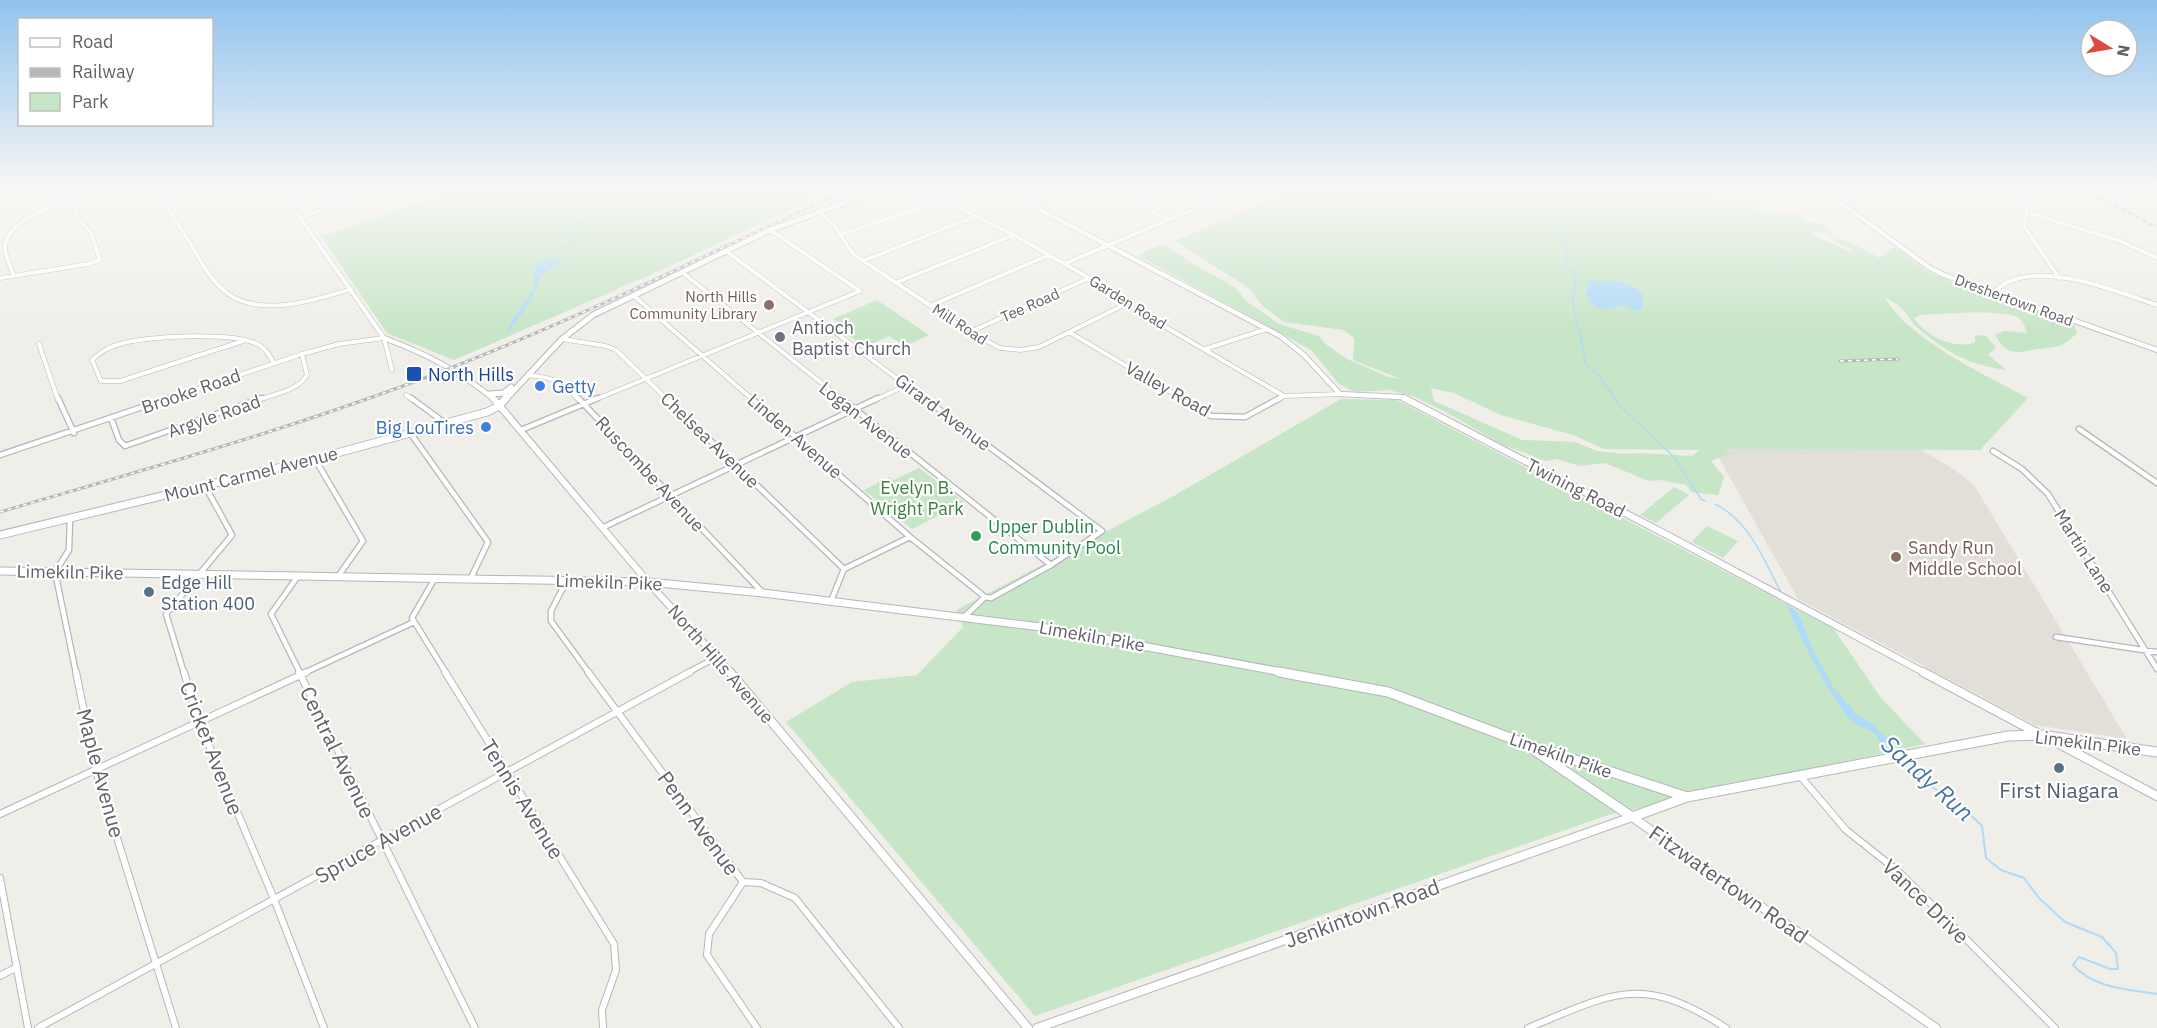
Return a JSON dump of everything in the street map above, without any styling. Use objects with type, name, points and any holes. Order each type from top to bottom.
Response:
[{"type":"main road","points":[[499,406],[562,339],[592,315],[755,237]]},
{"type":"main road","points":[[489,394],[504,393],[528,375]]},
{"type":"main road","name":"Mount Carmel Avenue","points":[[0,535],[315,459],[447,424],[499,406]]},
{"type":"main road","name":"Limekiln Pike","points":[[0,571],[648,582],[831,601],[1085,634],[1371,687],[1411,699],[1521,742],[1688,797],[1906,753],[2008,736],[2041,735],[2157,752]]},
{"type":"main road","name":"Fitzwatertown Road","points":[[1521,742],[1559,765],[1632,817]]},
{"type":"main road","name":"Jenkintown Road","points":[[1632,817],[1688,797]]},
{"type":"street","points":[[8,237],[4,250],[13,276]]},
{"type":"street","points":[[0,278],[98,261],[100,258],[92,237]]},
{"type":"street","points":[[186,237],[223,289],[232,296],[258,302],[285,303],[320,298],[351,290]]},
{"type":"street","points":[[314,237],[384,338],[392,370]]},
{"type":"street","points":[[521,430],[860,291],[780,237]]},
{"type":"street","name":"Mill Road","points":[[841,237],[853,254],[993,346],[1020,350],[1039,347],[1126,304]]},
{"type":"street","points":[[863,261],[923,237]]},
{"type":"street","points":[[895,283],[1009,237]]},
{"type":"street","name":"Garden Road","points":[[1017,237],[1089,278],[1126,304],[1284,396]]},
{"type":"street","points":[[1093,237],[1291,343],[1341,394]]},
{"type":"street","points":[[1064,264],[1127,237]]},
{"type":"street","name":"Dreshertown Road","points":[[1888,237],[1930,268],[2157,350]]},
{"type":"street","points":[[2032,237],[2059,278]]},
{"type":"street","points":[[2107,237],[2157,258]]},
{"type":"street","name":"Girard Avenue","points":[[726,251],[1102,531],[1051,565]]},
{"type":"street","points":[[932,305],[1049,255]]},
{"type":"street","name":"Logan Avenue","points":[[683,273],[1051,565]]},
{"type":"street","name":"Tee Road","points":[[970,332],[1089,278]]},
{"type":"street","points":[[1994,293],[2001,284],[2014,279],[2059,278],[2103,288],[2157,305]]},
{"type":"street","name":"Linden Avenue","points":[[634,296],[910,537],[985,597]]},
{"type":"street","points":[[1205,349],[1267,329]]},
{"type":"street","name":"Valley Road","points":[[1069,332],[1211,416],[1245,417],[1284,396],[1341,394]]},
{"type":"street","points":[[243,341],[112,382],[101,381],[92,360],[97,354],[123,344],[177,336],[243,341],[261,346],[274,363]]},
{"type":"street","name":"Brooke Road","points":[[0,455],[302,354],[339,344],[384,338]]},
{"type":"street","name":"North Hills Avenue","points":[[384,338],[430,356],[476,382],[489,394],[604,527],[648,582],[718,657],[1028,1028]]},
{"type":"street","name":"Chelsea Avenue","points":[[562,339],[612,347],[844,569]]},
{"type":"street","points":[[39,344],[63,413],[73,432]]},
{"type":"street","name":"Argyle Road","points":[[111,418],[119,440],[125,446],[292,388],[304,380],[307,375],[307,367],[302,354]]},
{"type":"street","name":"Ruscombe Avenue","points":[[528,375],[560,381],[763,593]]},
{"type":"street","points":[[604,527],[907,385]]},
{"type":"street","name":"Twining Road","points":[[1341,394],[1401,398],[1671,537],[2157,796]]},
{"type":"street","points":[[406,395],[447,424]]},
{"type":"street","points":[[2079,429],[2157,483]]},
{"type":"street","points":[[411,434],[488,542],[471,578]]},
{"type":"street","name":"Martin Lane","points":[[1993,451],[2022,469],[2048,494],[2157,669]]},
{"type":"street","points":[[315,459],[363,541],[339,576]]},
{"type":"street","name":"Cricket Avenue","points":[[205,486],[232,535],[166,614],[198,722],[274,899],[324,1028]]},
{"type":"street","points":[[55,572],[64,562],[71,548],[68,525],[70,518]]},
{"type":"street","points":[[831,601],[844,569],[910,537]]},
{"type":"street","points":[[963,618],[985,597],[991,598],[1051,565]]},
{"type":"street","name":"Maple Avenue","points":[[55,572],[96,770],[176,1028]]},
{"type":"street","name":"Central Avenue","points":[[298,576],[271,614],[475,1028]]},
{"type":"street","points":[[0,814],[414,622],[412,618],[435,578]]},
{"type":"street","name":"Penn Avenue","points":[[567,580],[551,611],[551,621],[743,882],[770,885],[795,898],[899,1028]]},
{"type":"street","name":"Tennis Avenue","points":[[414,622],[505,773],[614,944],[617,969],[602,1007],[600,1018],[603,1028]]},
{"type":"street","points":[[2056,637],[2157,652]]},
{"type":"street","name":"Spruce Avenue","points":[[38,1028],[718,657]]},
{"type":"street","name":"Vance Drive","points":[[1799,775],[1846,830],[1899,872],[2055,1028]]},
{"type":"street","name":"Jenkintown Road","points":[[1036,1028],[1632,817]]},
{"type":"street","name":"Fitzwatertown Road","points":[[1632,817],[1936,1028]]},
{"type":"street","points":[[0,878],[28,1028]]},
{"type":"street","points":[[743,882],[709,934],[707,955],[757,1028]]},
{"type":"street","points":[[0,976],[17,967]]},
{"type":"street","points":[[1528,1028],[1611,995],[1631,993],[1652,995],[1693,1007],[1726,1028]]},
{"type":"shaded area","name":"Sandy Run Middle School","points":[[1714,449],[1921,450],[1952,468],[1974,485],[2127,739],[2035,725],[1798,599]]},
{"type":"green space","points":[[322,237],[732,237],[454,360],[387,333]]},
{"type":"green space","points":[[1184,237],[1818,237],[1853,253],[1834,238],[1847,241],[1880,258],[1894,247],[1936,275],[2058,319],[2075,326],[2077,333],[2060,346],[2014,352],[2004,347],[1995,335],[2004,331],[2027,333],[2017,317],[1998,313],[1970,313],[1921,315],[1914,318],[1925,330],[1950,343],[1967,344],[1975,342],[1975,335],[1986,336],[1996,347],[1988,355],[2007,370],[1993,368],[1960,357],[1940,345],[1917,327],[1900,307],[1885,297],[1911,327],[1929,341],[1949,355],[2028,398],[1980,450],[1725,449],[1731,453],[1711,461],[1724,477],[1718,495],[1691,492],[1686,485],[1660,480],[1649,481],[1605,463],[1580,466],[1556,459],[1546,461],[1501,444],[1413,396],[1388,390],[1355,392],[1339,384],[1311,350],[1139,256],[1164,244],[1190,262],[1236,288],[1246,301],[1279,324],[1319,336],[1324,343],[1347,359],[1388,377],[1401,379],[1353,360],[1354,338],[1344,330],[1284,322],[1263,306],[1249,288],[1175,241]],"holes":[[[1431,388],[1454,393],[1501,415],[1573,435],[1604,449],[1700,450],[1692,456],[1623,454],[1597,451],[1575,442],[1522,440],[1434,401]]]},
{"type":"green space","points":[[877,300],[929,335],[906,346],[889,336],[866,347],[846,334],[851,331],[833,319]]},
{"type":"green space","points":[[1341,399],[1397,400],[1833,628],[1881,698],[1925,744],[1608,815],[1035,1016],[786,722],[852,682],[917,675],[963,627],[956,610],[1172,497]]},
{"type":"green space","name":"Evelyn B. Wright Park","points":[[919,468],[964,502],[912,529],[864,490],[889,477],[894,480]]},
{"type":"green space","points":[[1674,487],[1689,495],[1656,523],[1640,515]]},
{"type":"green space","points":[[1707,526],[1738,541],[1723,558],[1692,542]]},
{"type":"water","points":[[562,259],[539,279],[530,300],[508,332],[510,324],[534,289],[535,267],[545,260]]},
{"type":"water","points":[[1585,281],[1608,281],[1630,285],[1642,294],[1643,308],[1638,311],[1624,305],[1598,308],[1586,295],[1589,283]]},
{"type":"water","points":[[1786,603],[1798,613],[1814,652],[1833,687],[1858,716],[1873,724],[1892,744],[1882,746],[1876,734],[1851,720],[1838,704],[1806,647]]},
{"type":"waterway","points":[[554,259],[565,251],[572,237]]},
{"type":"waterway","name":"Sandy Run","points":[[1564,237],[1568,246],[1566,267],[1573,273],[1576,280],[1574,311],[1585,363],[1600,377],[1620,406],[1673,456],[1701,499],[1705,501]]},
{"type":"waterway","name":"Sandy Run","points":[[1715,504],[1738,521],[1747,532],[1782,594]]},
{"type":"waterway","name":"Sandy Run","points":[[1888,745],[1895,753]]},
{"type":"waterway","name":"Sandy Run","points":[[1902,760],[1932,787],[1960,805],[1982,826],[1986,858],[2001,870],[2024,878],[2039,898],[2065,922],[2102,937],[2116,953],[2118,969],[2110,969],[2079,957],[2073,965],[2091,979],[2112,987],[2157,994]]},
{"type":"railway","points":[[0,512],[282,428],[393,390],[499,349],[746,237]]},
{"type":"railway","points":[[1840,361],[1898,359]]},
{"type":"place","name":"North Hills Community Library","points":[[769,305]]},
{"type":"place","name":"Antioch Baptist Church","points":[[780,337]]},
{"type":"place","name":"North Hills","points":[[414,374]]},
{"type":"place","name":"Getty","points":[[540,386]]},
{"type":"place","name":"Big LouTires","points":[[486,427]]},
{"type":"place","name":"Upper Dublin Community Pool","points":[[976,536]]},
{"type":"place","name":"Sandy Run Middle School","points":[[1896,557]]},
{"type":"place","name":"Edge Hill Station 400","points":[[149,592]]},
{"type":"place","name":"First Niagara","points":[[2059,768]]}]
